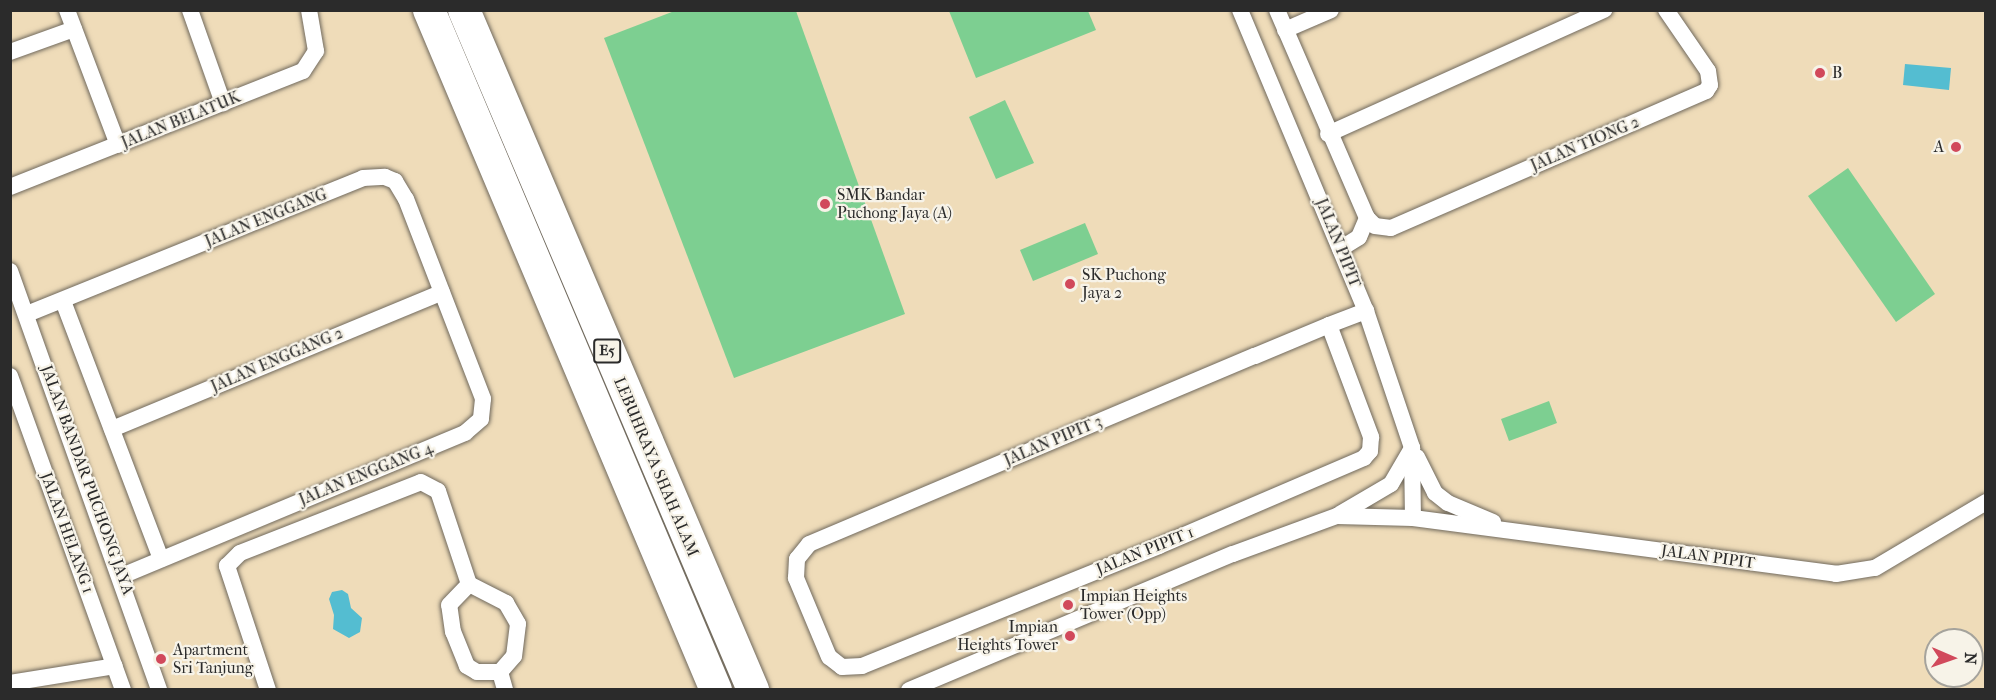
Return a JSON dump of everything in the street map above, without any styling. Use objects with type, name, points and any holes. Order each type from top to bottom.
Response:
[{"type":"highway","name":"LEBUHRAYA SHAH ALAM","points":[[429,10],[716,690]]},
{"type":"highway","name":"LEBUHRAYA SHAH ALAM","points":[[464,10],[753,690]]},
{"type":"street","points":[[67,10],[117,145]]},
{"type":"street","points":[[190,10],[224,103]]},
{"type":"street","name":"JALAN PIPIT","points":[[1240,10],[1366,311],[1412,448],[1413,518]]},
{"type":"street","points":[[1277,10],[1328,134],[1371,222],[1359,237],[1341,249]]},
{"type":"street","points":[[1285,30],[1331,10]]},
{"type":"street","points":[[1328,134],[1604,10]]},
{"type":"street","name":"JALAN TIONG 2","points":[[1371,222],[1391,228],[1706,91],[1710,85],[1708,70],[1666,10]]},
{"type":"street","name":"JALAN BELATUK","points":[[10,187],[303,71],[316,51],[312,17]]},
{"type":"street","points":[[10,52],[74,29]]},
{"type":"street","name":"JALAN ENGGANG","points":[[27,314],[373,176],[385,177],[401,189],[442,292]]},
{"type":"street","name":"JALAN BANDAR PUCHONG JAYA","points":[[10,271],[122,576],[159,690]]},
{"type":"street","name":"JALAN ENGGANG 2","points":[[112,429],[442,292]]},
{"type":"street","name":"JALAN ENGGANG 4","points":[[122,576],[474,427],[481,419],[483,399],[442,292]]},
{"type":"street","points":[[63,301],[161,559]]},
{"type":"street","name":"JALAN PIPIT 3","points":[[809,610],[796,578],[797,559],[809,544],[1366,311]]},
{"type":"street","name":"JALAN PIPIT 1","points":[[809,610],[829,657],[842,667],[862,666],[1364,458],[1372,445],[1329,325]]},
{"type":"street","name":"JALAN HELANG 1","points":[[10,376],[123,690]]},
{"type":"street","points":[[1337,516],[1391,484],[1412,448]]},
{"type":"street","points":[[1412,448],[1435,493],[1448,503],[1514,531]]},
{"type":"street","points":[[268,690],[227,566],[240,553],[421,482],[438,491],[469,584],[506,603],[518,624],[514,656],[500,672],[477,672],[467,666],[453,632],[449,605],[469,584]]},
{"type":"street","name":"JALAN PIPIT","points":[[909,690],[1294,529],[1337,516],[1413,518],[1836,574],[1875,568],[1986,502]]},
{"type":"street","points":[[10,683],[115,666]]},
{"type":"street","points":[[500,672],[506,690]]},
{"type":"green space","points":[[677,10],[796,11],[905,314],[734,378],[604,38]]},
{"type":"green space","points":[[949,11],[1088,11],[1096,30],[976,78]]},
{"type":"green space","points":[[1005,100],[1034,163],[996,179],[969,117]]},
{"type":"green space","points":[[1848,168],[1935,294],[1896,322],[1808,196]]},
{"type":"green space","points":[[1085,223],[1098,254],[1033,281],[1020,250]]},
{"type":"green space","points":[[1549,401],[1557,423],[1509,441],[1501,419]]},
{"type":"water","points":[[1905,64],[1951,68],[1949,90],[1903,85]]},
{"type":"water","points":[[342,590],[348,594],[351,608],[362,618],[360,632],[349,638],[333,629],[334,615],[329,599],[332,592]]},
{"type":"place","name":"B","points":[[1820,73]]},
{"type":"place","name":"A","points":[[1956,147]]},
{"type":"place","name":"SMK Bandar Puchong Jaya (A)","points":[[825,204]]},
{"type":"place","name":"SK Puchong Jaya 2","points":[[1070,284]]},
{"type":"place","name":"Impian Heights Tower (Opp)","points":[[1068,605]]},
{"type":"place","name":"Impian Heights Tower","points":[[1070,636]]},
{"type":"place","name":"Apartment Sri Tanjung","points":[[161,659]]}]
